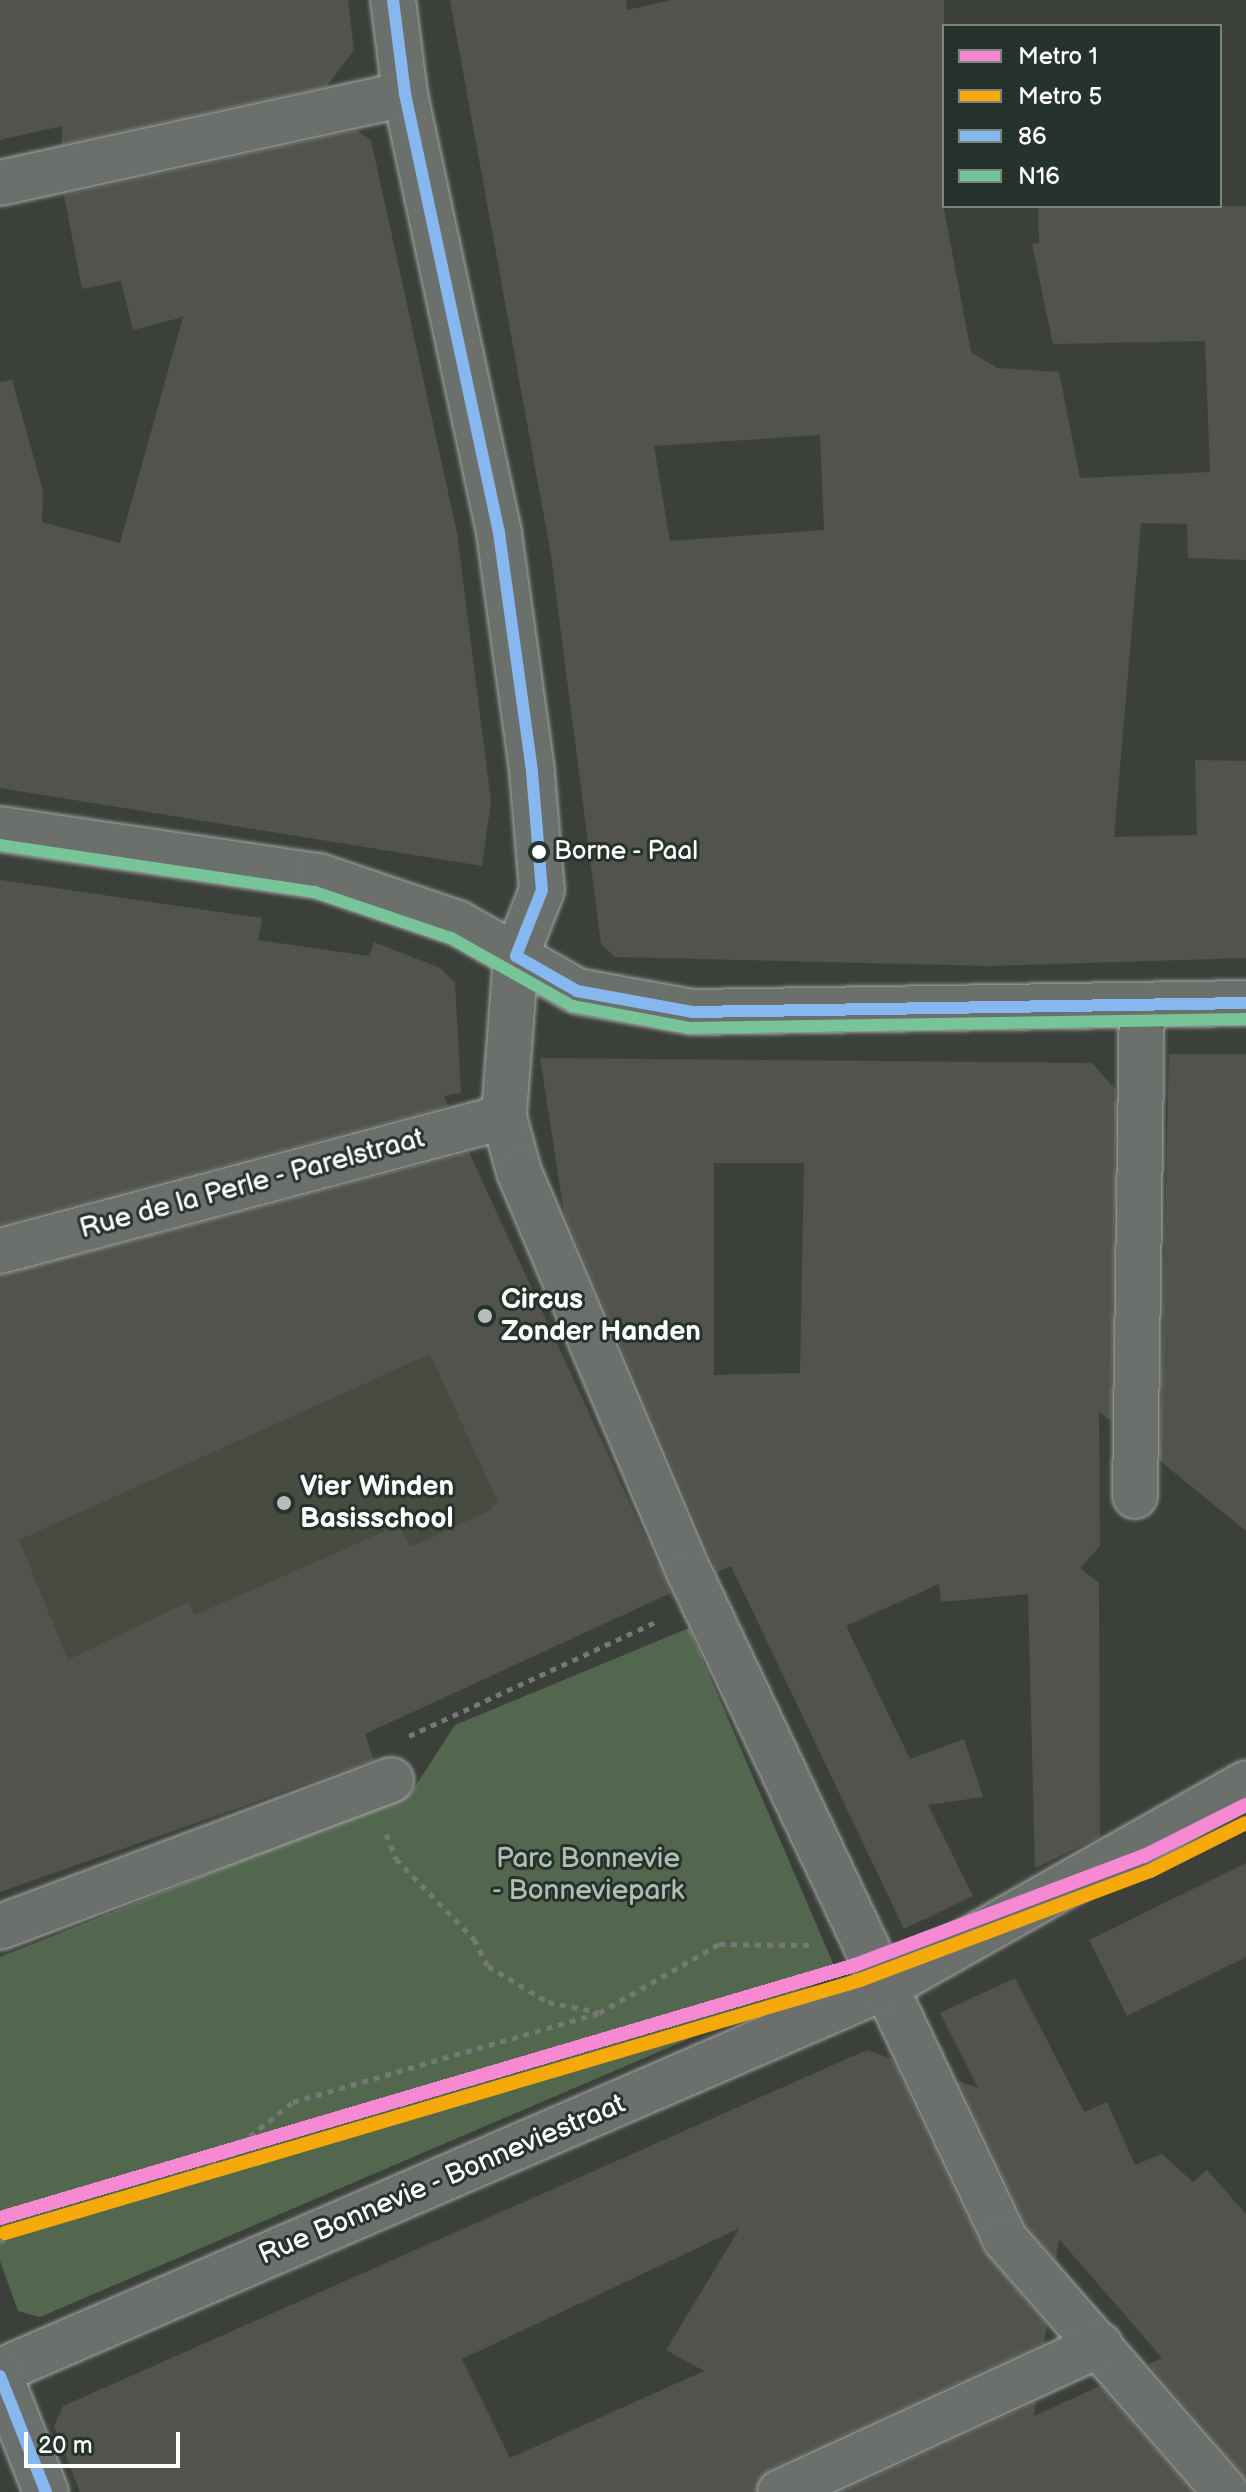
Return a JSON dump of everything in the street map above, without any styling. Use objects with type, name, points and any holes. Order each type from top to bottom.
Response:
[{"type":"street","points":[[393,0],[405,94],[499,533],[532,772],[542,890],[516,956],[504,1117],[519,1172],[703,1602],[1005,2239],[1226,2492]]},
{"type":"street","points":[[0,183],[405,94]]},
{"type":"street","points":[[0,829],[319,876],[458,923],[577,991],[692,1012],[1246,1003]]},
{"type":"street","points":[[1135,1496],[1142,1006]]},
{"type":"street","name":"Rue de la Perle - Parelstraat","points":[[0,1251],[504,1117]]},
{"type":"street","name":"Rue Bonnevie - Bonneviestraat","points":[[0,2374],[884,1988],[1125,1856],[1170,1821],[1246,1783]]},
{"type":"street","points":[[0,1927],[380,1785]]},
{"type":"street","points":[[780,2492],[1100,2345]]},
{"type":"street","points":[[0,2374],[46,2492]]},
{"type":"path","points":[[599,2013],[548,2002],[488,1966],[474,1939],[396,1859],[380,1785],[415,1776],[399,1741],[703,1602]]},
{"type":"path","points":[[0,2242],[35,2221],[212,2166],[293,2102],[599,2013],[719,1944],[823,1947]]},
{"type":"shaded area","name":"Vier Winden Basisschool","points":[[511,1243],[620,1479],[8,1756],[0,1442]]},
{"type":"green space","name":"Parc Bonnevie - Bonneviepark","points":[[689,1628],[838,1975],[40,2317],[18,2311],[0,2261],[0,1957],[411,1793],[455,1725]]},
{"type":"building","points":[[0,0],[348,0],[354,50],[327,86],[62,144],[62,126],[0,140]]},
{"type":"building","points":[[450,0],[626,0],[627,10],[672,0],[944,0],[942,208],[971,352],[997,368],[1059,372],[1080,478],[1210,472],[1205,341],[1053,344],[1032,244],[1039,243],[1038,208],[1246,206],[1246,560],[1188,558],[1187,524],[1141,523],[1114,837],[1197,835],[1195,760],[1246,761],[1246,958],[989,966],[615,957],[601,944],[551,555]],"holes":[[[820,435],[824,530],[670,541],[654,446]]]},
{"type":"building","points":[[356,130],[371,140],[457,533],[491,801],[482,866],[0,788],[0,382],[12,380],[43,491],[42,522],[120,543],[183,317],[133,330],[121,281],[82,289],[64,195]]},
{"type":"building","points":[[0,880],[262,918],[258,940],[369,956],[374,942],[440,968],[455,982],[461,1093],[444,1096],[448,1106],[0,1225]]},
{"type":"building","points":[[1169,1054],[1246,1054],[1246,1531],[1160,1461]]},
{"type":"building","points":[[540,1058],[1092,1063],[1116,1090],[1111,1421],[1099,1412],[1100,1546],[1080,1568],[1099,1583],[1100,1837],[1035,1868],[1028,1594],[941,1602],[939,1584],[846,1626],[910,1759],[964,1739],[983,1797],[928,1805],[973,1896],[904,1929],[731,1566],[717,1572],[564,1213]],"holes":[[[714,1163],[804,1163],[800,1373],[714,1375]]]},
{"type":"building","points":[[469,1152],[671,1593],[365,1734],[374,1760],[0,1892],[0,1275]],"holes":[[[430,1354],[498,1502],[489,1511],[410,1547],[399,1525],[195,1615],[188,1602],[68,1660],[19,1540]]]},
{"type":"building","points":[[1246,1863],[1246,1957],[1127,2016],[1089,1940]]},
{"type":"building","points":[[1015,1978],[1084,2112],[1107,2102],[1135,2165],[1162,2154],[1193,2182],[1207,2170],[1246,2214],[1246,2478],[1148,2364],[1162,2358],[1059,2239],[1056,2260],[1026,2225],[958,2081],[978,2088],[940,2013]]},
{"type":"building","points":[[867,2050],[892,2059],[983,2250],[1047,2325],[1044,2343],[770,2469],[755,2492],[80,2492],[54,2426],[63,2406]],"holes":[[[740,2228],[666,2350],[704,2371],[510,2458],[462,2359]]]},
{"type":"building","points":[[1100,2386],[1193,2492],[840,2492],[1036,2402],[1034,2416]]},
{"type":"metro line","name":"1","points":[[0,2218],[855,1965],[1144,1856],[1246,1805]]},
{"type":"metro line","name":"5","points":[[5,2233],[860,1980],[1150,1871],[1246,1823]]},
{"type":"transit line","name":"86","points":[[393,0],[405,94],[499,533],[532,772],[542,890],[516,956],[577,991],[692,1012],[1246,1003]]},
{"type":"transit line","name":"N16","points":[[0,845],[315,892],[451,938],[572,1006],[689,1028],[1246,1019]]},
{"type":"transit line","name":"86","points":[[0,2376],[46,2492]]},
{"type":"place","name":"Borne - Paal","points":[[539,852]]},
{"type":"place","name":"Circus Zonder Handen","points":[[485,1316]]},
{"type":"place","name":"Vier Winden Basisschool","points":[[284,1503]]}]
